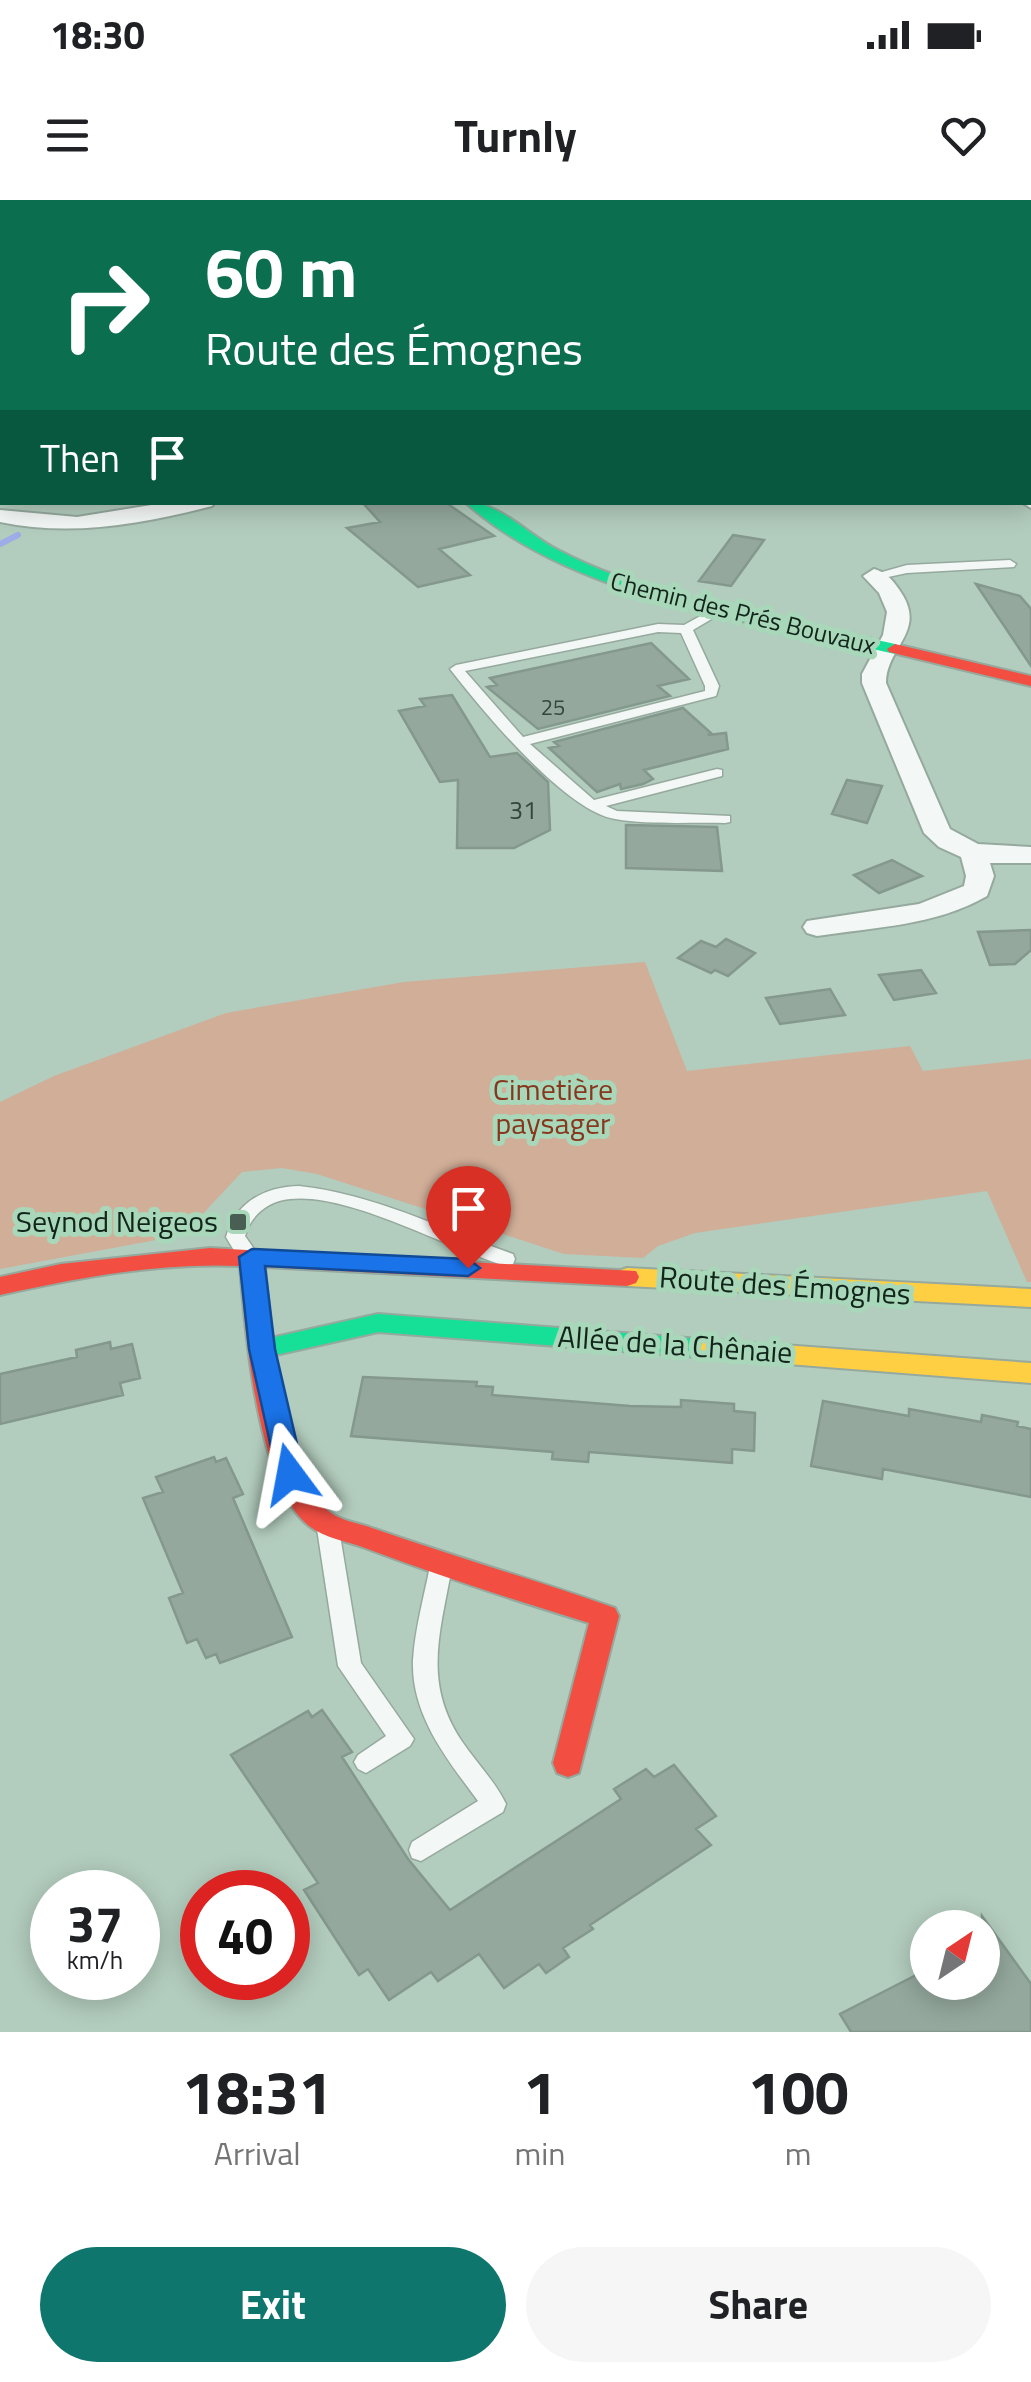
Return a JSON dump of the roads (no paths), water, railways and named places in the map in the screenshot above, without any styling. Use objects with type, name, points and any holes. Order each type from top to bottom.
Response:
[{"type":"street","points":[[0,516],[32,523],[69,523],[186,505]]},
{"type":"street","name":"Chemin des Prés Bouvaux","points":[[477,505],[582,570],[623,586],[1031,682]]},
{"type":"street","points":[[874,576],[888,588],[901,611],[900,627],[874,674],[938,833],[951,845],[974,854],[1031,855]]},
{"type":"street","points":[[816,927],[939,908],[964,898],[977,890],[980,876],[974,854]]},
{"type":"street","points":[[252,1257],[262,1349],[290,1474],[306,1507],[327,1524],[441,1566],[605,1616],[568,1762]]},
{"type":"street","name":"Route des Émognes","points":[[0,1286],[61,1273],[155,1261],[252,1257],[1031,1298]]},
{"type":"street","name":"Allée de la Chênaie","points":[[262,1349],[378,1322],[1031,1373]]},
{"type":"lane","points":[[874,576],[907,569],[1010,564]]},
{"type":"lane","points":[[719,611],[686,630],[658,628],[456,669],[520,742],[591,805],[615,815],[725,818]]},
{"type":"lane","points":[[520,742],[711,693],[712,686],[686,630]]},
{"type":"lane","points":[[591,805],[716,773]]},
{"type":"lane","name":"Route des Émognes","points":[[252,1257],[235,1237],[238,1222],[264,1200],[300,1192],[368,1210],[540,1271]]},
{"type":"lane","points":[[327,1524],[350,1666],[402,1739],[366,1762]]},
{"type":"lane","points":[[420,1850],[494,1804],[445,1737],[426,1689],[425,1663],[441,1566]]},
{"type":"waterway","points":[[0,544],[18,535]]},
{"type":"place","name":"Seynod Neigeos","points":[[238,1222]]},
{"type":"park label","name":"Cimetière paysager","points":[[553,1107]]}]
